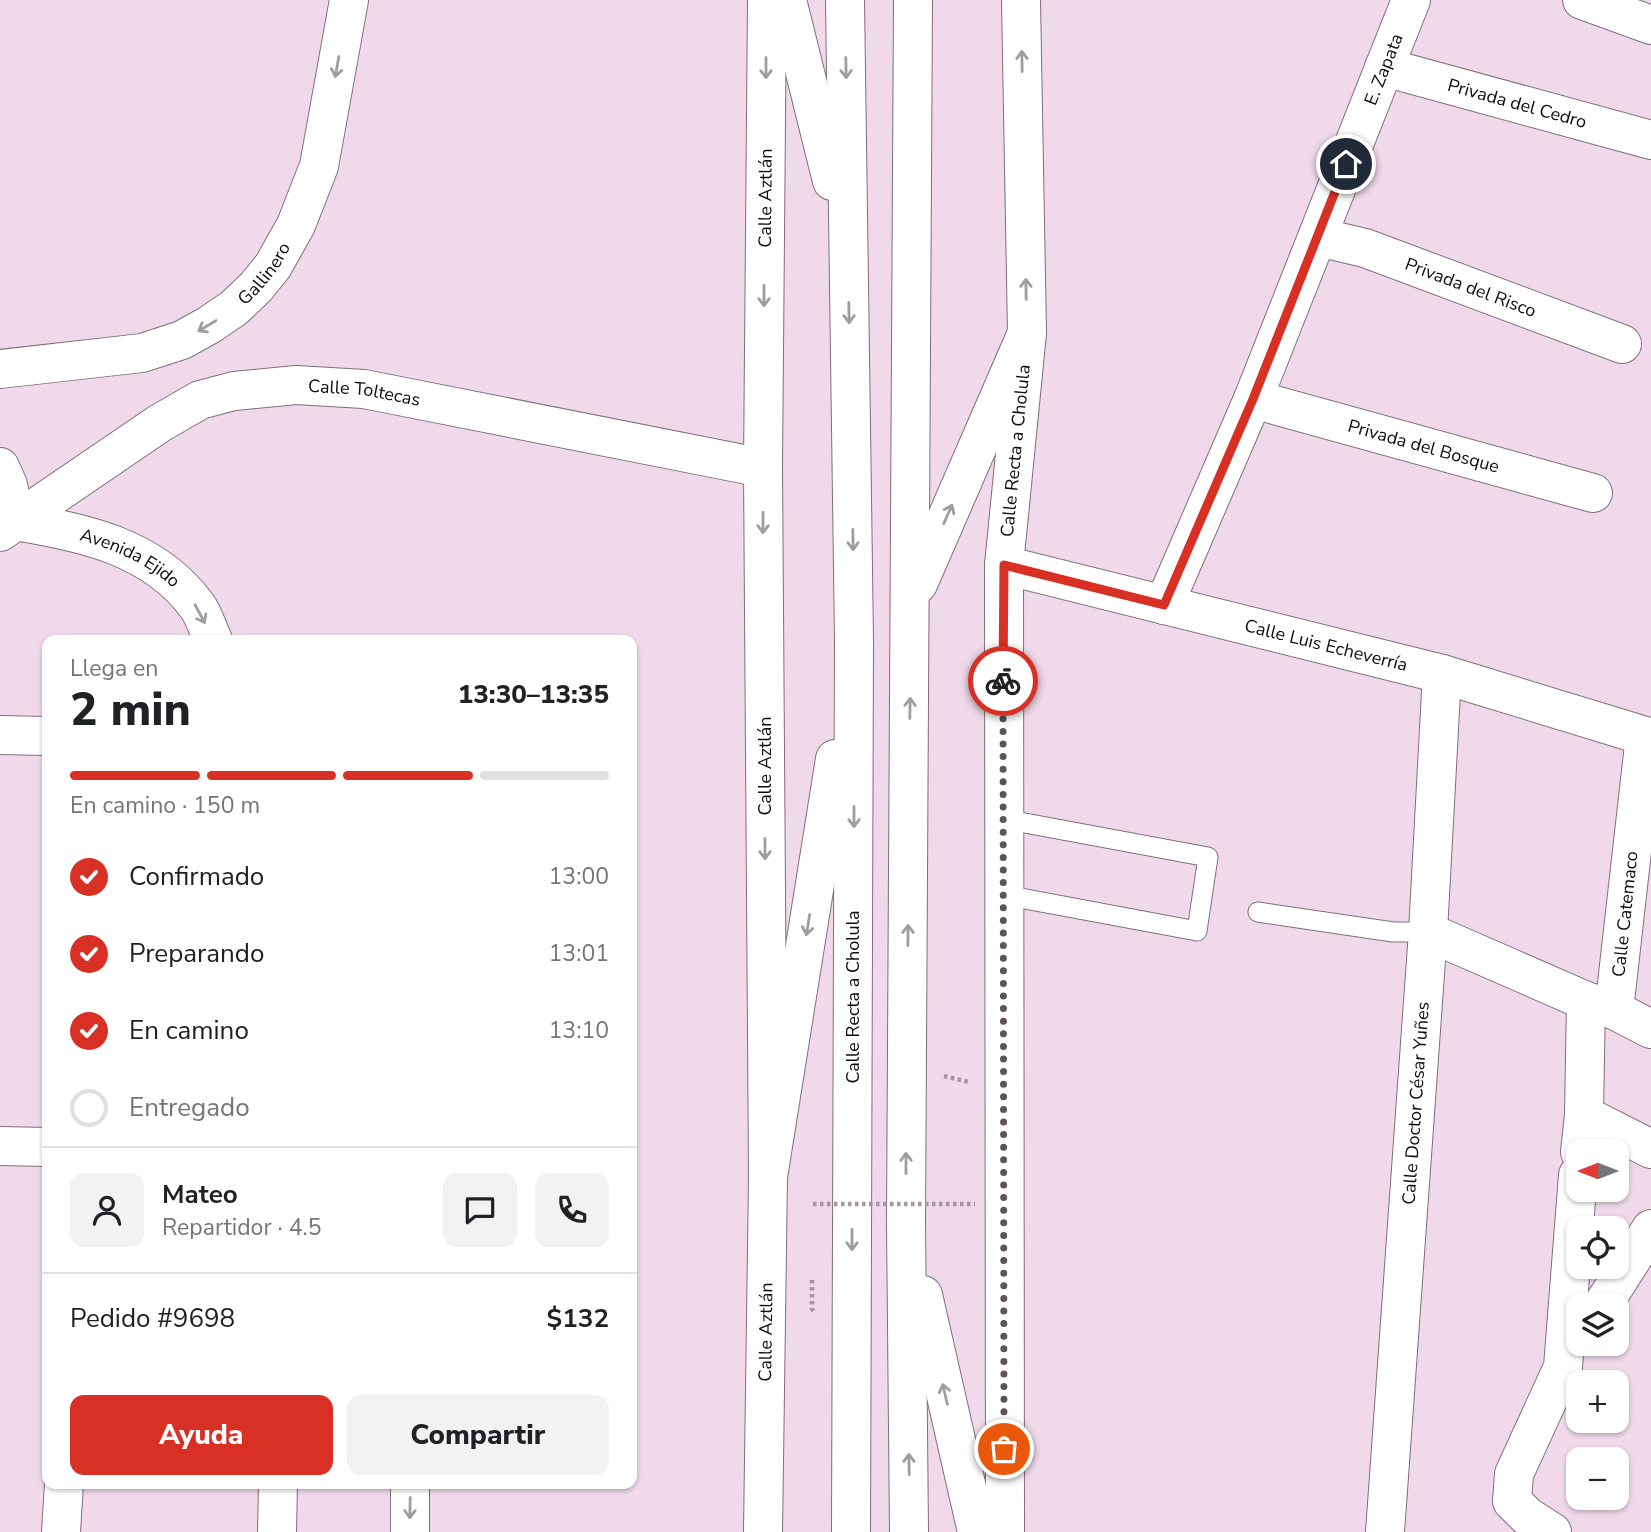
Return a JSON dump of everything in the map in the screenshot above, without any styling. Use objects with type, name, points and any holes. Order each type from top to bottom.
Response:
[{"type":"main road","name":"Gallinero","points":[[0,369],[142,353],[182,340],[209,325],[256,287],[273,266],[296,225],[319,166],[349,0]]},
{"type":"main road","name":"Calle Aztlán","points":[[763,1532],[768,1177],[763,468],[767,0]]},
{"type":"main road","points":[[787,0],[848,245]]},
{"type":"main road","name":"Calle Recta a Cholula","points":[[845,0],[854,640],[852,1532]]},
{"type":"main road","points":[[909,1532],[906,1222],[914,0]]},
{"type":"main road","name":"Calle Recta a Cholula","points":[[1005,1532],[1004,565],[1027,333],[1021,0]]},
{"type":"main road","name":"E. Zapata","points":[[1164,605],[1253,399],[1410,0]]},
{"type":"main road","points":[[1582,0],[1651,25]]},
{"type":"main road","name":"Privada del Cedro","points":[[1384,67],[1651,140]]},
{"type":"main road","name":"Privada del Risco","points":[[1318,237],[1365,248],[1622,344]]},
{"type":"main road","points":[[911,599],[1027,333]]},
{"type":"main road","name":"Calle Toltecas","points":[[8,526],[160,423],[200,400],[234,391],[296,385],[364,389],[763,468]]},
{"type":"main road","name":"Privada del Bosque","points":[[1253,399],[1593,493]]},
{"type":"main road","points":[[0,467],[8,485],[8,526]]},
{"type":"main road","name":"Avenida Ejido","points":[[8,526],[87,534],[124,548],[163,570],[198,607],[210,635]]},
{"type":"main road","name":"Calle Luis Echeverría","points":[[1004,565],[1442,674],[1645,736]]},
{"type":"main road","points":[[768,1177],[854,640]]},
{"type":"main road","name":"Calle Doctor César Yuñes","points":[[1385,1532],[1428,932],[1442,674]]},
{"type":"main road","points":[[0,735],[42,736]]},
{"type":"main road","name":"Calle Catemaco","points":[[1645,736],[1600,1005],[1582,1133],[1651,1149]]},
{"type":"main road","points":[[1428,932],[1651,1029]]},
{"type":"main road","points":[[0,1146],[42,1147]]},
{"type":"main road","points":[[1573,1293],[1577,1202]]},
{"type":"main road","points":[[906,1222],[977,1532]]},
{"type":"main road","points":[[1610,1293],[1651,1228]]},
{"type":"main road","points":[[1552,1532],[1527,1516],[1512,1501],[1514,1474],[1570,1356]]},
{"type":"main road","points":[[61,1532],[64,1489]]},
{"type":"main road","points":[[277,1532],[278,1489]]},
{"type":"main road","points":[[410,1489],[410,1532]]},
{"type":"lane","points":[[1003,818],[1208,857],[1197,931],[1004,895]]},
{"type":"lane","points":[[1258,912],[1393,932],[1428,932]]},
{"type":"path","points":[[813,1203],[975,1203]]},
{"type":"way so far","points":[[1003,681],[1004,1449]]},
{"type":"route","points":[[1003,681],[1004,565],[1164,605],[1253,399],[1346,164]]}]
